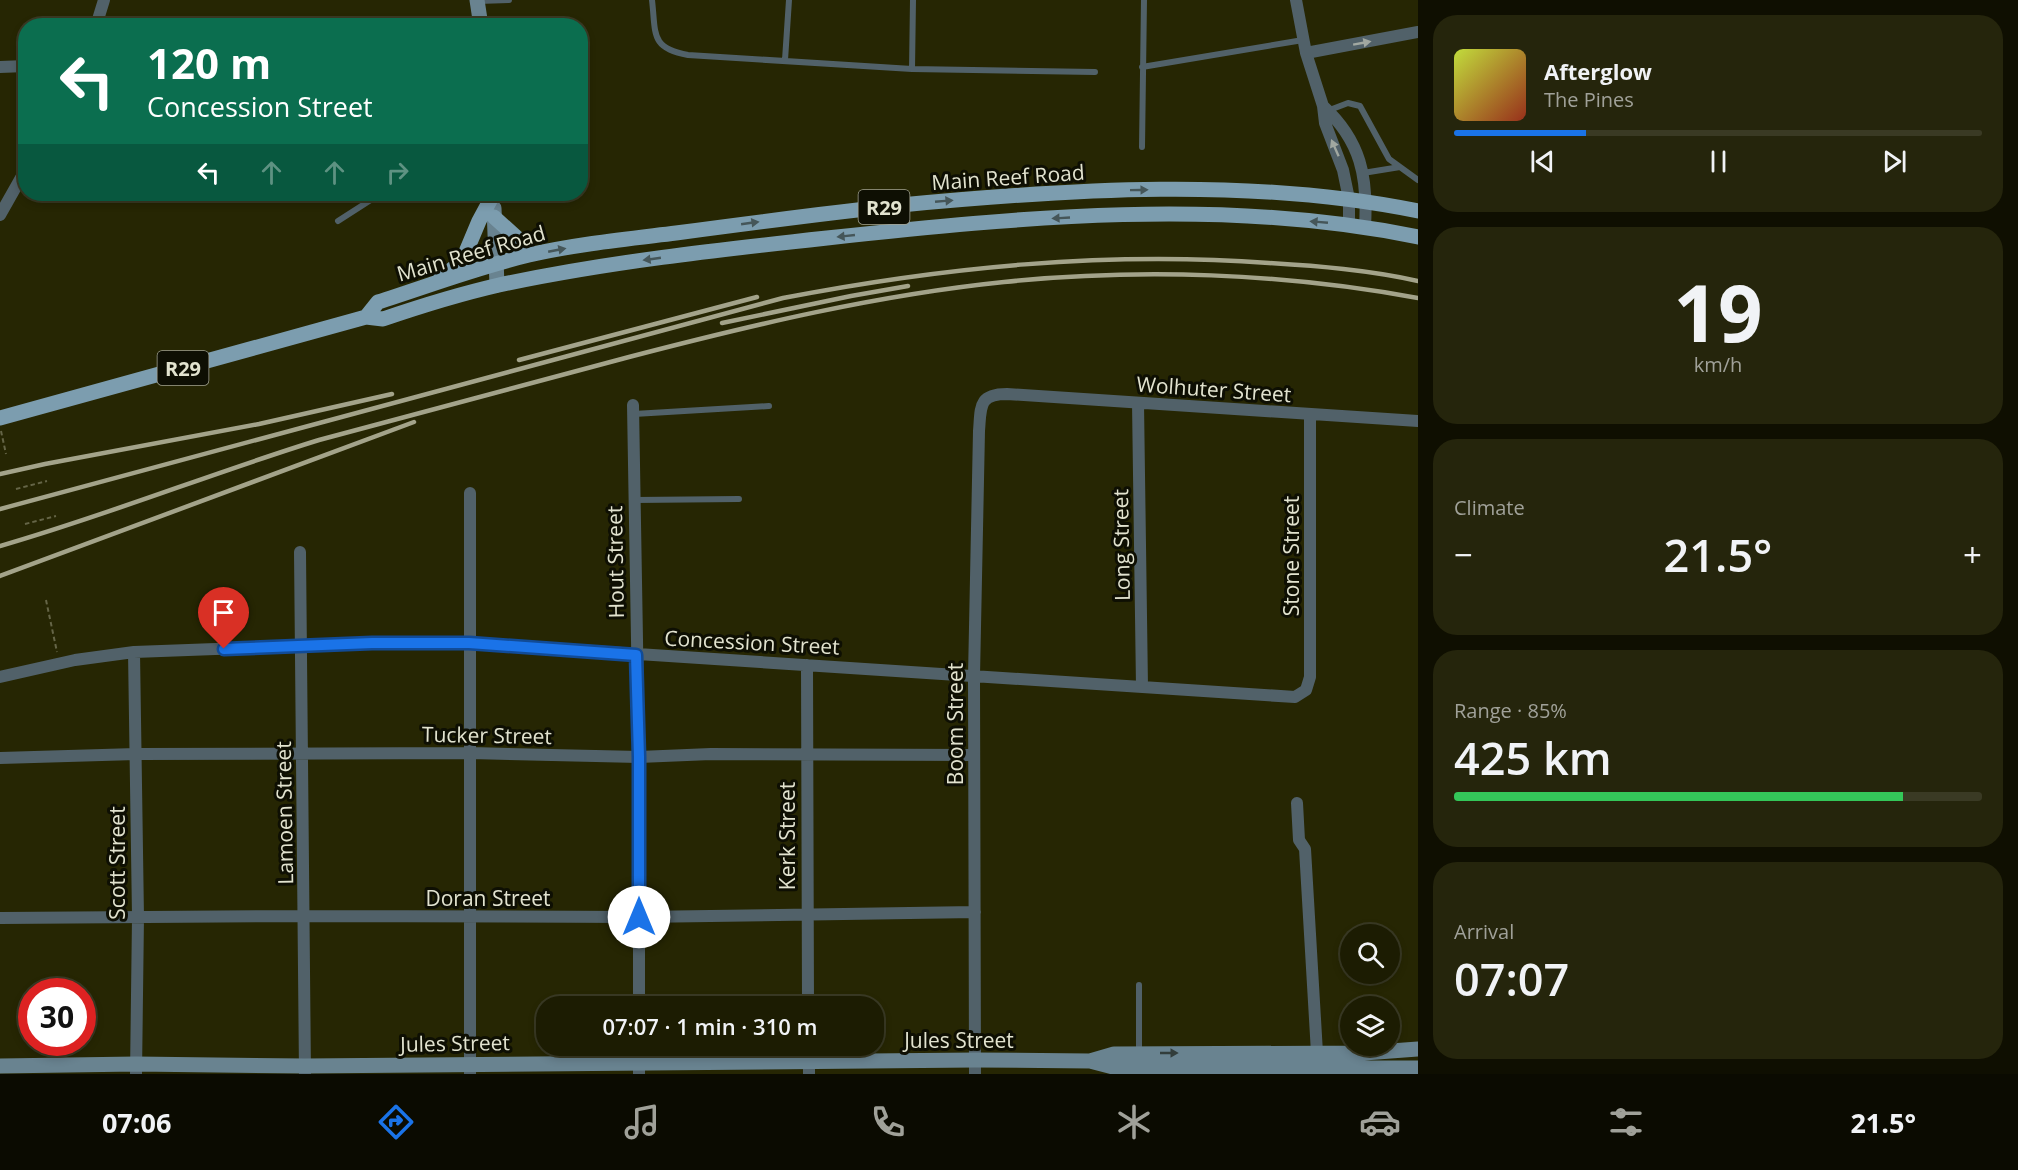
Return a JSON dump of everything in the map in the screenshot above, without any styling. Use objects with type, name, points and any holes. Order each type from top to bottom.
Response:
[{"type":"main road","points":[[477,1],[480,18]]},
{"type":"main road","name":"Main Reef Road","points":[[366,316],[378,302],[496,263],[532,254],[588,244],[825,213],[1048,193],[1143,190],[1223,191],[1349,199],[1418,211]]},
{"type":"main road","points":[[434,285],[457,265],[466,252],[490,201]]},
{"type":"main road","points":[[493,201],[497,285]]},
{"type":"main road","name":"Main Reef Road","points":[[0,418],[366,316],[383,319],[497,285],[666,256],[864,234],[1043,219],[1131,215],[1224,215],[1357,226],[1418,237]]},
{"type":"main road","points":[[494,217],[532,254]]},
{"type":"main road","name":"Jules Street","points":[[1140,1065],[1418,1048]]},
{"type":"main road","name":"Jules Street","points":[[0,1066],[305,1070],[975,1067],[1090,1061],[1113,1054],[1140,1065],[1418,1068]]},
{"type":"street","points":[[98,18],[104,0]]},
{"type":"street","points":[[1296,0],[1305,47],[1325,110],[1325,123],[1344,170],[1357,226]]},
{"type":"street","points":[[1305,47],[1418,32]]},
{"type":"street","points":[[0,67],[18,66]]},
{"type":"street","points":[[1325,110],[1338,120],[1353,141],[1363,173],[1366,201],[1357,226]]},
{"type":"street","points":[[0,215],[18,183]]},
{"type":"street","name":"Wolhuter Street","points":[[1007,394],[1418,421]]},
{"type":"street","name":"Boom Street","points":[[975,1067],[974,676],[980,411],[987,397],[1007,394]]},
{"type":"street","name":"Long Street","points":[[1138,403],[1142,687]]},
{"type":"street","name":"Hout Street","points":[[633,410],[639,757],[639,996]]},
{"type":"street","name":"Stone Street","points":[[1302,694],[1309,685],[1310,677],[1310,415]]},
{"type":"street","points":[[470,493],[470,1069]]},
{"type":"street","name":"Lamoen Street","points":[[300,552],[305,1070]]},
{"type":"street","name":"Concession Street","points":[[0,677],[59,663],[135,652],[301,645],[469,643],[1285,698],[1302,694]]},
{"type":"street","name":"Scott Street","points":[[135,652],[138,917],[136,1069]]},
{"type":"street","name":"Kerk Street","points":[[807,665],[808,996]]},
{"type":"street","name":"Tucker Street","points":[[0,758],[136,754],[471,753],[639,757],[974,754]]},
{"type":"street","points":[[1297,802],[1299,840],[1305,849],[1317,1053]]},
{"type":"street","name":"Doran Street","points":[[0,918],[639,917],[975,912]]},
{"type":"lane","points":[[477,1],[509,0]]},
{"type":"lane","points":[[652,0],[657,38],[662,47],[688,55],[912,69],[1095,72]]},
{"type":"lane","points":[[785,60],[789,0]]},
{"type":"lane","points":[[912,69],[913,0]]},
{"type":"lane","points":[[1142,147],[1144,0]]},
{"type":"lane","points":[[1142,67],[1305,47]]},
{"type":"lane","points":[[1325,110],[1348,102],[1360,106],[1387,157],[1418,180]]},
{"type":"lane","points":[[1363,173],[1400,167]]},
{"type":"lane","points":[[338,221],[369,201]]},
{"type":"lane","points":[[633,410],[769,406]]},
{"type":"lane","points":[[634,500],[739,499]]},
{"type":"lane","points":[[1139,985],[1140,1065]]},
{"type":"path","points":[[0,428],[6,454]]},
{"type":"path","points":[[16,489],[46,481]]},
{"type":"path","points":[[25,524],[56,516]]},
{"type":"path","points":[[46,600],[59,663]]},
{"type":"railway","points":[[0,509],[783,298],[843,287],[1025,264],[1147,259],[1306,266],[1362,271],[1418,281]]},
{"type":"railway","points":[[0,546],[319,440],[590,367],[815,312],[862,303],[1004,282],[1159,274],[1264,278],[1418,298]]},
{"type":"railway","points":[[722,323],[908,286]]},
{"type":"railway","points":[[519,360],[757,297]]},
{"type":"railway","points":[[0,474],[259,424],[392,394]]},
{"type":"railway","points":[[0,576],[414,422]]},
{"type":"route","points":[[224,649],[372,643],[469,643],[636,655],[639,757],[639,917]]}]
